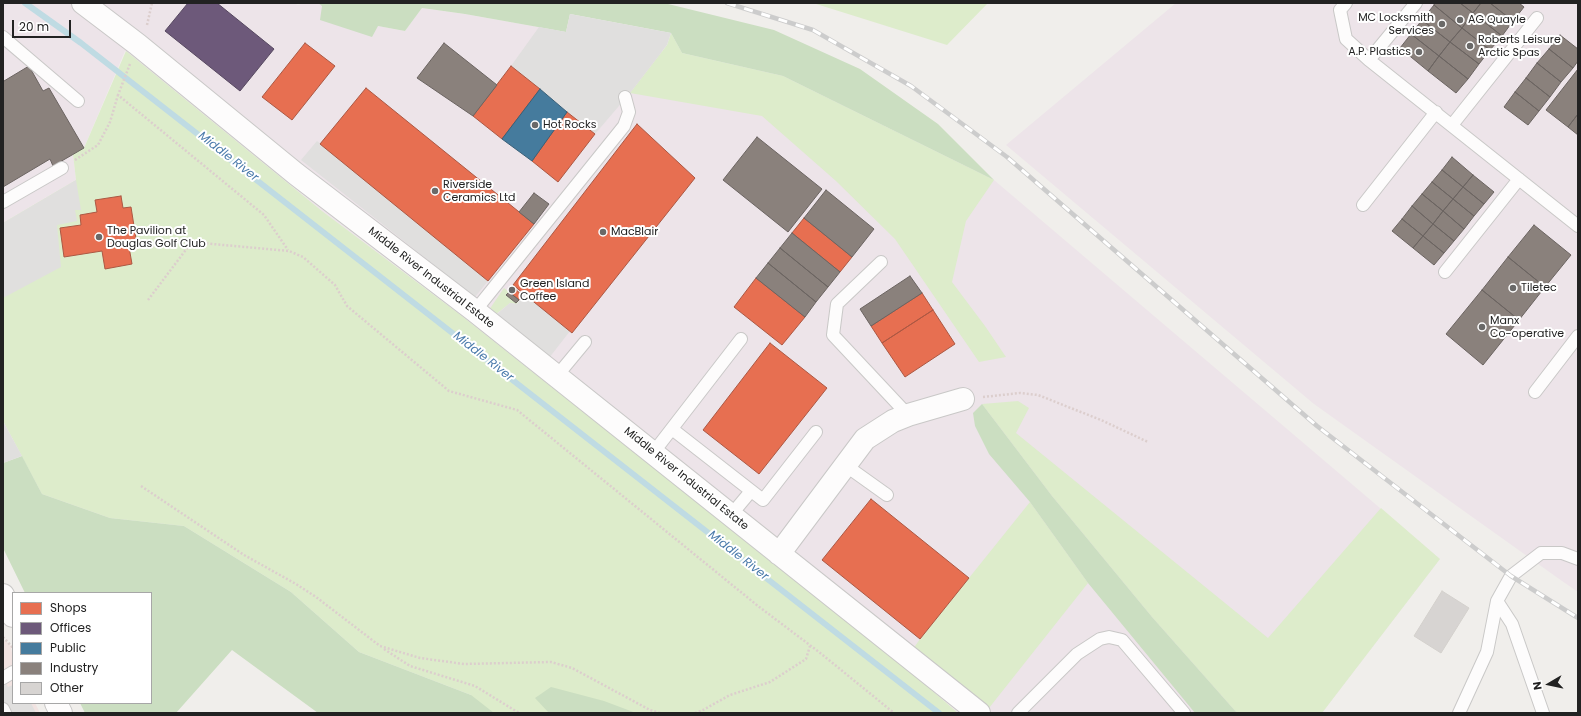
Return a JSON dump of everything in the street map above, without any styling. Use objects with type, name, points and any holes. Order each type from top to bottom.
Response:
[{"type":"street","name":"Middle River Industrial Estate","points":[[83,3],[137,44],[296,174],[475,311],[979,713]]},
{"type":"street","points":[[779,554],[865,439],[893,421],[908,415],[963,399]]},
{"type":"street","points":[[3,595],[12,614]]},
{"type":"street","points":[[56,704],[61,713]]},
{"type":"lane","points":[[1346,3],[1340,10],[1346,39],[1369,60],[1578,226]]},
{"type":"lane","points":[[1369,60],[1416,3]]},
{"type":"lane","points":[[1452,125],[1537,18]]},
{"type":"lane","points":[[3,37],[78,102]]},
{"type":"lane","points":[[475,311],[624,126],[629,112],[625,97]]},
{"type":"lane","points":[[1363,204],[1436,112]]},
{"type":"lane","points":[[3,202],[62,168]]},
{"type":"lane","points":[[1445,272],[1519,179]]},
{"type":"lane","points":[[881,262],[837,304],[833,335],[908,415]]},
{"type":"lane","points":[[1534,392],[1578,336]]},
{"type":"lane","points":[[653,453],[741,339]]},
{"type":"lane","points":[[556,377],[585,342]]},
{"type":"lane","points":[[672,429],[763,500],[816,432]]},
{"type":"lane","points":[[845,465],[887,495]]},
{"type":"lane","points":[[731,515],[751,491]]},
{"type":"lane","points":[[1459,713],[1487,652],[1497,601],[1511,576],[1541,553],[1562,553],[1578,559]]},
{"type":"lane","points":[[1497,601],[1512,624],[1543,713]]},
{"type":"lane","points":[[1018,713],[1077,654],[1096,641],[1109,638],[1122,640],[1184,713]]},
{"type":"lane","points":[[3,678],[12,673]]},
{"type":"lane","points":[[3,709],[5,713]]},
{"type":"path","points":[[62,168],[98,145],[110,122],[129,65]]},
{"type":"path","points":[[118,95],[264,215],[289,251]]},
{"type":"path","points":[[148,248],[169,240],[289,251],[303,257],[335,285],[347,306],[449,390],[517,410],[758,606],[894,713]]},
{"type":"path","points":[[148,300],[191,243]]},
{"type":"path","points":[[963,399],[1020,393],[1038,395],[1101,420],[1148,442]]},
{"type":"path","points":[[141,486],[244,556],[301,587],[380,646],[410,666],[475,686],[519,713]]},
{"type":"path","points":[[3,637],[12,647]]},
{"type":"path","points":[[380,646],[420,658],[464,664],[551,662],[572,668],[650,710],[660,713]]},
{"type":"path","points":[[695,713],[730,695],[770,682],[806,659],[810,646]]},
{"type":"shaded area","points":[[3,3],[294,3],[298,5],[304,3],[318,3],[378,26],[405,31],[422,8],[566,32],[783,76],[994,180],[1440,559],[1322,713],[958,713],[905,667],[462,316],[322,211],[125,51],[84,148],[73,154],[76,180],[3,223]]},
{"type":"shaded area","points":[[1176,3],[1578,3],[1578,592],[1314,404],[1006,145]]},
{"type":"shaded area","points":[[570,14],[671,33],[667,45],[630,93],[595,134],[511,66],[539,27],[566,32]]},
{"type":"shaded area","points":[[317,141],[488,281],[475,297],[301,160]]},
{"type":"shaded area","points":[[76,180],[81,210],[75,210],[77,221],[57,225],[61,267],[3,298],[3,223]]},
{"type":"shaded area","points":[[524,294],[570,331],[549,358],[496,315],[510,303],[517,304]]},
{"type":"shaded area","points":[[3,421],[22,456],[3,463]]},
{"type":"shaded area","points":[[3,640],[10,644],[12,653],[12,704],[36,704],[40,713],[3,713]]},
{"type":"shaded area","points":[[3,677],[8,687],[12,685],[12,704],[32,704],[36,713],[3,713]]},
{"type":"green space","points":[[318,3],[664,3],[774,30],[860,69],[938,124],[994,180],[783,76],[682,53],[671,33],[570,14],[566,32],[422,8],[405,31],[378,26],[372,37],[320,20],[322,6]]},
{"type":"green space","points":[[813,3],[988,3],[947,45]]},
{"type":"green space","points":[[671,33],[682,53],[783,76],[994,180],[966,221],[952,282],[1006,357],[979,362],[895,239],[836,181],[762,116],[630,93],[667,45]]},
{"type":"green space","points":[[126,51],[322,211],[462,316],[905,667],[958,713],[466,713],[471,695],[359,652],[291,592],[184,526],[110,518],[42,494],[3,421],[3,223],[76,180],[73,154],[84,148]]},
{"type":"green space","points":[[504,288],[519,300],[517,304],[510,303],[495,315],[489,310]]},
{"type":"green space","points":[[1018,401],[1029,408],[1016,433],[1268,638],[1381,508],[1440,559],[1322,713],[1237,713],[1152,617],[1052,496],[982,404]]},
{"type":"green space","points":[[982,404],[1052,496],[1152,617],[1237,713],[1195,713],[1088,583],[1030,502],[989,454],[975,426],[973,413]]},
{"type":"green space","points":[[22,456],[42,494],[110,518],[184,526],[291,592],[359,652],[471,695],[494,713],[318,713],[232,650],[176,713],[85,713],[80,704],[152,704],[152,592],[25,592],[3,548],[3,463]]},
{"type":"green space","points":[[1030,502],[1088,583],[989,708],[913,649]]},
{"type":"green space","points":[[551,687],[604,701],[636,713],[549,713],[535,698]]},
{"type":"building: Shops","points":[[305,43],[335,66],[292,120],[262,97]]},
{"type":"building: Shops","points":[[511,66],[540,89],[502,139],[473,116]]},
{"type":"building: Shops","name":"Riverside Ceramics Ltd","points":[[366,88],[534,224],[488,281],[320,144]]},
{"type":"building: Shops","points":[[567,112],[595,134],[558,182],[532,161]]},
{"type":"building: Shops","name":"MacBlair","points":[[637,124],[695,178],[572,333],[513,285]]},
{"type":"building: Shops","name":"The Pavilion at Douglas Golf Club","points":[[121,196],[123,208],[131,207],[137,245],[129,247],[132,264],[105,269],[102,251],[64,257],[60,228],[81,225],[80,215],[97,212],[95,200]]},
{"type":"building: Shops","points":[[804,218],[852,257],[840,272],[792,233]]},
{"type":"building: Shops","points":[[756,278],[805,317],[782,345],[734,307]]},
{"type":"building: Shops","points":[[513,287],[523,296],[519,300],[509,292]]},
{"type":"building: Shops","points":[[922,293],[933,310],[882,343],[871,326]]},
{"type":"building: Shops","points":[[933,310],[955,344],[905,377],[882,343]]},
{"type":"building: Shops","points":[[770,343],[827,388],[759,474],[703,430]]},
{"type":"building: Shops","points":[[871,499],[969,578],[920,639],[822,560]]},
{"type":"building: Offices","points":[[188,3],[217,3],[274,49],[240,91],[165,31]]},
{"type":"building: Public","name":"Hot Rocks","points":[[540,89],[567,112],[532,161],[502,139]]},
{"type":"building: Industry","name":"AG Quayle","points":[[1435,3],[1460,3],[1473,13],[1462,28],[1434,5]]},
{"type":"building: Industry","points":[[1460,3],[1481,3],[1473,13]]},
{"type":"building: Industry","points":[[1481,3],[1490,3],[1513,21],[1502,36],[1473,13]]},
{"type":"building: Industry","points":[[1490,3],[1519,3],[1524,7],[1513,21]]},
{"type":"building: Industry","name":"MC Locksmith Services","points":[[1434,5],[1462,28],[1450,42],[1422,20]]},
{"type":"building: Industry","points":[[1473,13],[1502,36],[1490,50],[1462,28]]},
{"type":"building: Industry","name":"MC Locksmith Services","points":[[1422,20],[1450,42],[1439,56],[1411,34]]},
{"type":"building: Industry","name":"Roberts Leisure Arctic Spas","points":[[1462,28],[1490,50],[1479,64],[1450,42]]},
{"type":"building: Industry","name":"A.P. Plastics","points":[[1411,34],[1439,56],[1428,71],[1400,48]]},
{"type":"building: Industry","points":[[1560,35],[1578,49],[1578,61],[1573,68],[1549,49]]},
{"type":"building: Industry","points":[[1450,42],[1479,64],[1468,79],[1439,56]]},
{"type":"building: Industry","points":[[444,43],[497,85],[473,116],[417,78]]},
{"type":"building: Industry","points":[[1549,49],[1573,68],[1561,82],[1537,63]]},
{"type":"building: Industry","points":[[1439,56],[1468,79],[1456,93],[1428,71]]},
{"type":"building: Industry","points":[[1537,63],[1561,82],[1550,97],[1526,78]]},
{"type":"building: Industry","points":[[29,66],[43,91],[49,88],[84,148],[53,166],[50,159],[3,187],[3,80],[4,81]]},
{"type":"building: Industry","points":[[1578,69],[1578,114],[1568,127],[1546,110]]},
{"type":"building: Industry","points":[[1526,78],[1550,97],[1539,111],[1515,92]]},
{"type":"building: Industry","points":[[1515,92],[1539,111],[1528,125],[1504,107]]},
{"type":"building: Industry","points":[[1578,114],[1578,135],[1568,127]]},
{"type":"building: Industry","points":[[757,137],[822,189],[788,232],[723,180]]},
{"type":"building: Industry","points":[[1452,157],[1473,175],[1463,187],[1442,170]]},
{"type":"building: Industry","points":[[1442,170],[1463,187],[1453,199],[1432,182]]},
{"type":"building: Industry","points":[[1473,175],[1494,192],[1484,204],[1463,187]]},
{"type":"building: Industry","points":[[1432,182],[1453,199],[1443,211],[1422,194]]},
{"type":"building: Industry","points":[[1463,187],[1484,204],[1474,216],[1453,199]]},
{"type":"building: Industry","points":[[826,190],[874,229],[852,257],[804,218]]},
{"type":"building: Industry","points":[[534,193],[549,204],[534,224],[519,212]]},
{"type":"building: Industry","points":[[1422,194],[1443,211],[1433,224],[1412,206]]},
{"type":"building: Industry","points":[[1453,199],[1474,216],[1464,229],[1443,211]]},
{"type":"building: Industry","points":[[1412,206],[1433,224],[1423,236],[1402,219]]},
{"type":"building: Industry","points":[[1443,211],[1464,229],[1454,241],[1433,224]]},
{"type":"building: Industry","points":[[1402,219],[1423,236],[1413,248],[1392,231]]},
{"type":"building: Industry","points":[[1433,224],[1454,241],[1444,253],[1423,236]]},
{"type":"building: Industry","points":[[1534,225],[1571,255],[1545,287],[1508,257]]},
{"type":"building: Industry","points":[[792,233],[840,272],[828,287],[780,248]]},
{"type":"building: Industry","points":[[1423,236],[1444,253],[1434,265],[1413,248]]},
{"type":"building: Industry","points":[[780,248],[828,287],[816,302],[768,263]]},
{"type":"building: Industry","name":"Tiletec","points":[[1508,257],[1545,287],[1519,320],[1482,290]]},
{"type":"building: Industry","points":[[768,263],[816,302],[805,317],[756,278]]},
{"type":"building: Industry","points":[[910,276],[922,293],[871,326],[860,309]]},
{"type":"building: Industry","name":"Manx Co-operative","points":[[1482,290],[1519,320],[1483,365],[1446,334]]},
{"type":"building: Industry","points":[[509,292],[519,300],[516,303],[506,295]]},
{"type":"building: Other","points":[[1442,591],[1469,608],[1441,653],[1414,636]]},
{"type":"waterway","name":"Middle River","points":[[25,3],[81,43],[939,713]]},
{"type":"railway","points":[[727,3],[813,30],[911,86],[1007,157],[1317,426],[1511,576],[1578,618]]},
{"type":"place","name":"AG Quayle","points":[[1460,20]]},
{"type":"place","name":"MC Locksmith Services","points":[[1442,24]]},
{"type":"place","name":"Roberts Leisure Arctic Spas","points":[[1470,46]]},
{"type":"place","name":"A.P. Plastics","points":[[1419,52]]},
{"type":"place","name":"Hot Rocks","points":[[535,125]]},
{"type":"place","name":"Riverside Ceramics Ltd","points":[[435,191]]},
{"type":"place","name":"MacBlair","points":[[603,232]]},
{"type":"place","name":"The Pavilion at Douglas Golf Club","points":[[99,237]]},
{"type":"place","name":"Tiletec","points":[[1513,288]]},
{"type":"place","name":"Green Island Coffee","points":[[512,290]]},
{"type":"place","name":"Manx Co-operative","points":[[1482,327]]}]
